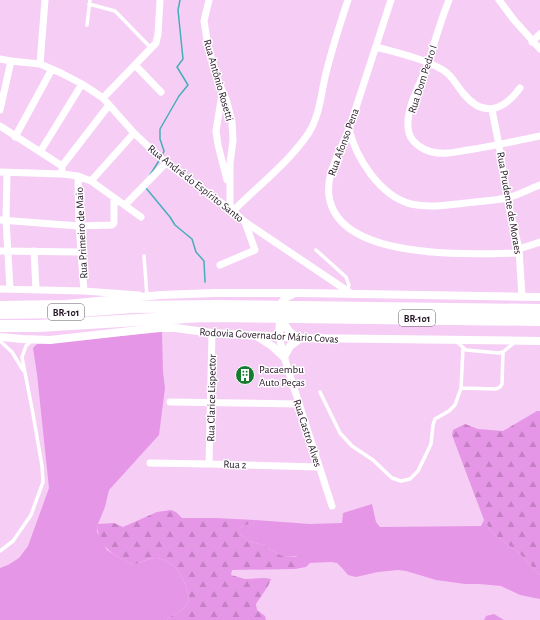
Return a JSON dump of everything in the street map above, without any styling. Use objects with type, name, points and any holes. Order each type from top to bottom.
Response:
[{"type":"highway","name":"Rodovia Governador Mário Covas","points":[[0,313],[65,312],[137,306],[278,313]]},
{"type":"highway","name":"Rodovia Governador Mário Covas","points":[[0,326],[38,326],[186,316],[295,312],[540,310]]},
{"type":"highway","name":"Rodovia Governador Mário Covas","points":[[295,312],[540,320]]},
{"type":"street","points":[[40,64],[46,0]]},
{"type":"street","points":[[103,98],[156,43],[160,0]]},
{"type":"street","name":"Rua Antônio Rosetti","points":[[209,0],[204,21],[205,34],[217,78],[232,122],[233,140],[226,165]]},
{"type":"street","points":[[232,210],[272,174],[308,134],[313,125],[319,106],[326,73],[348,0]]},
{"type":"street","name":"Rua Afonso Pena","points":[[391,0],[349,129],[330,175],[328,188],[329,200],[333,210],[338,218],[355,232],[367,239],[379,243],[420,251],[441,253],[519,251],[540,242]]},
{"type":"street","name":"Rua Dom Pedro I","points":[[449,0],[437,31],[408,120],[410,135],[414,141],[422,148],[431,152],[444,153],[499,145],[540,136]]},
{"type":"street","points":[[499,0],[532,42],[540,49]]},
{"type":"street","points":[[532,42],[540,34]]},
{"type":"street","points":[[376,47],[428,62],[445,71],[463,93],[475,104],[492,110],[506,104],[514,97],[520,88]]},
{"type":"street","name":"Rua André do Espírito Santo","points":[[0,58],[11,61],[40,64],[82,84],[103,98],[134,133],[166,163],[232,210],[245,222],[350,292]]},
{"type":"street","points":[[0,110],[11,61]]},
{"type":"street","points":[[135,65],[161,92]]},
{"type":"street","points":[[15,137],[52,69]]},
{"type":"street","points":[[40,152],[82,84]]},
{"type":"street","points":[[222,90],[216,131],[218,145],[226,165],[232,210]]},
{"type":"street","points":[[62,170],[109,105]]},
{"type":"street","points":[[220,111],[225,110],[229,112]]},
{"type":"street","name":"Rua Prudente de Moraes","points":[[492,110],[507,198],[519,251],[522,297]]},
{"type":"street","points":[[0,126],[40,152],[62,170],[91,181],[141,217]]},
{"type":"street","points":[[349,129],[355,150],[362,163],[372,176],[387,191],[410,203],[435,206],[507,198],[540,185]]},
{"type":"street","points":[[91,181],[134,133]]},
{"type":"street","points":[[125,205],[166,163]]},
{"type":"street","points":[[10,289],[3,251],[3,173],[62,170]]},
{"type":"street","name":"Rua Primeiro de Maio","points":[[78,176],[79,226],[84,291]]},
{"type":"street","points":[[3,220],[79,226],[113,224],[114,198]]},
{"type":"street","points":[[220,265],[254,250],[245,222]]},
{"type":"street","points":[[3,251],[81,252]]},
{"type":"street","points":[[34,251],[36,289]]},
{"type":"street","name":"Rua Primeiro de Maio","points":[[0,289],[84,291],[149,296]]},
{"type":"street","points":[[0,305],[78,303],[149,296],[215,293],[350,292],[540,297]]},
{"type":"street","points":[[279,337],[278,313],[281,304],[289,295],[300,293]]},
{"type":"street","points":[[278,313],[290,333],[301,338]]},
{"type":"street","name":"Rodovia Governador Mário Covas","points":[[0,337],[32,340],[58,339],[157,328],[301,338],[540,340]]},
{"type":"street","name":"Rua Clarice Lispector","points":[[210,464],[212,333]]},
{"type":"street","points":[[256,336],[272,346],[284,357],[290,346],[301,338]]},
{"type":"street","name":"Rua Castro Alves","points":[[279,337],[284,357],[332,506]]},
{"type":"street","points":[[170,402],[299,404]]},
{"type":"street","name":"Rua 2","points":[[150,463],[319,467]]},
{"type":"lane","points":[[87,25],[90,2],[115,11],[152,48]]},
{"type":"lane","points":[[316,250],[346,277],[350,292]]},
{"type":"lane","points":[[144,256],[149,296]]},
{"type":"lane","points":[[0,551],[13,541],[31,515],[43,482],[42,466],[22,357],[26,346],[32,340]]},
{"type":"lane","points":[[454,340],[463,348],[472,351],[503,352],[517,340]]},
{"type":"lane","points":[[0,341],[14,354],[23,369],[26,380]]},
{"type":"lane","points":[[320,392],[340,433],[352,446],[373,460],[392,478],[401,481],[410,479],[418,471],[431,444],[435,419],[449,411],[454,405],[461,388],[463,348]]},
{"type":"lane","points":[[461,388],[496,389],[500,387],[503,352]]},
{"type":"green space","points":[[162,332],[165,388],[159,435],[109,490],[105,507],[98,524],[97,532],[107,550],[133,565],[145,560],[157,558],[163,559],[176,568],[186,587],[189,598],[188,602],[184,608],[167,620],[0,620],[0,568],[19,558],[28,546],[49,488],[33,348],[37,344]]},
{"type":"green space","points":[[537,411],[540,411],[540,575],[518,552],[492,533],[484,520],[452,435],[453,430],[465,424],[478,429],[503,431]]},
{"type":"green space","points":[[372,504],[376,522],[380,527],[481,526],[484,520],[492,533],[518,552],[540,575],[540,599],[520,595],[501,586],[465,584],[436,580],[398,570],[378,572],[356,577],[348,575],[337,563],[309,563],[296,556],[283,556],[266,546],[248,541],[240,534],[240,528],[245,525],[253,524],[255,520],[310,524],[342,523],[343,513]]},
{"type":"green space","points":[[171,510],[176,512],[182,518],[255,520],[253,524],[245,525],[240,528],[240,534],[248,541],[266,546],[283,556],[303,557],[310,563],[306,567],[295,569],[232,570],[231,575],[245,579],[271,579],[256,604],[257,610],[265,616],[266,620],[167,620],[184,608],[189,600],[186,587],[179,572],[176,568],[163,559],[148,559],[133,565],[120,558],[103,544],[98,531],[98,524],[114,523],[123,527],[157,512]]},
{"type":"green space","points":[[494,614],[504,620],[484,620],[486,616]]},
{"type":"waterway","points":[[162,156],[164,151],[160,139],[160,129],[179,96],[188,85],[177,67],[183,59],[178,10],[180,0]]},
{"type":"waterway","points":[[150,175],[160,159]]},
{"type":"waterway","points":[[146,188],[175,225],[192,239],[196,252],[204,261],[205,282]]},
{"type":"place","name":"Pacaembu Auto Peças","points":[[245,375]]}]
